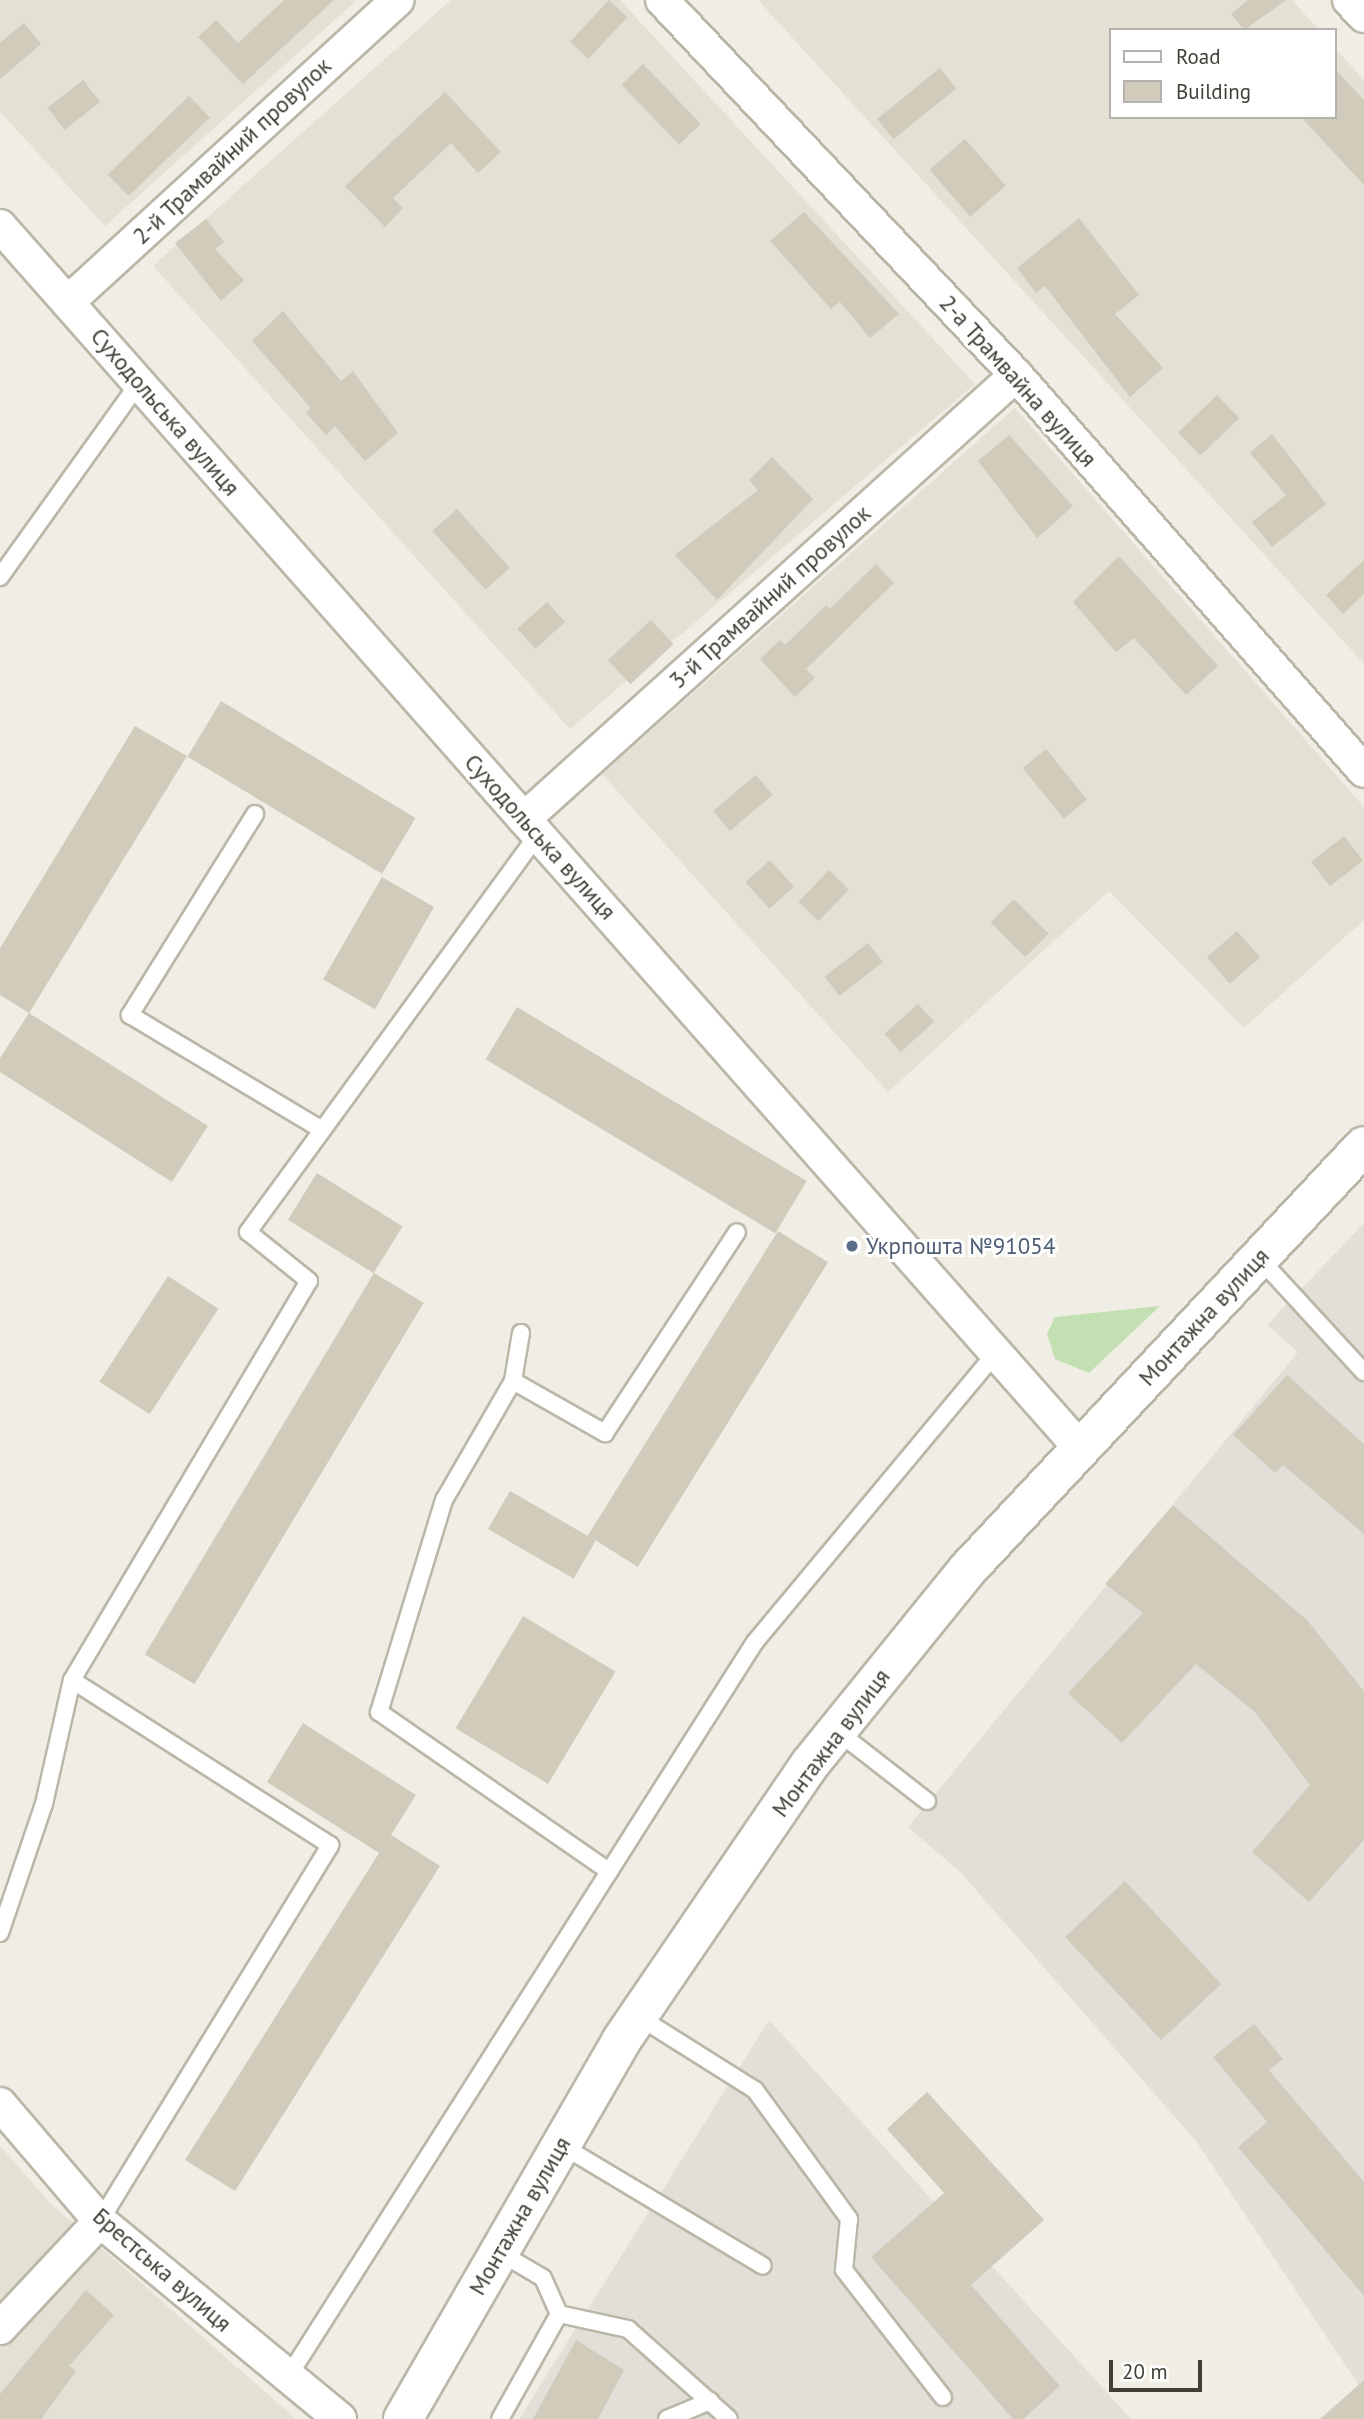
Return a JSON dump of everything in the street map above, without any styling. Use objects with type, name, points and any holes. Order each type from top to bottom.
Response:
[{"type":"street","name":"2-й Трамвайний провулок","points":[[68,302],[397,0]]},
{"type":"street","name":"2-а Трамвайна вулиця","points":[[662,0],[1016,375],[1364,771]]},
{"type":"street","points":[[1349,0],[1364,16]]},
{"type":"street","name":"Суходольська вулиця","points":[[0,226],[11,252],[68,302],[1081,1449]]},
{"type":"street","name":"3-й Трамвайний провулок","points":[[531,827],[1016,375]]},
{"type":"street","name":"Монтажна вулиця","points":[[408,2417],[499,2252],[639,2017],[837,1731],[968,1569],[1364,1146]]},
{"type":"street","name":"Брестська вулиця","points":[[0,2104],[100,2221],[340,2419]]},
{"type":"street","points":[[0,2328],[100,2221]]},
{"type":"lane","points":[[0,577],[139,383]]},
{"type":"lane","points":[[255,814],[130,1015],[322,1130]]},
{"type":"lane","points":[[0,1933],[44,1804],[72,1679],[309,1281],[247,1232],[322,1130],[531,827]]},
{"type":"lane","points":[[513,1381],[605,1433],[737,1232]]},
{"type":"lane","points":[[1259,1258],[1364,1373]]},
{"type":"lane","points":[[521,1333],[513,1381],[444,1500],[379,1712],[609,1871]]},
{"type":"lane","points":[[288,2377],[755,1642],[996,1353]]},
{"type":"lane","points":[[72,1679],[330,1845],[100,2221]]},
{"type":"lane","points":[[837,1731],[927,1801]]},
{"type":"lane","points":[[639,2017],[755,2090],[849,2219],[844,2270],[943,2397]]},
{"type":"lane","points":[[561,2145],[763,2266]]},
{"type":"lane","points":[[499,2252],[543,2278],[559,2314]]},
{"type":"lane","points":[[559,2314],[628,2329],[729,2419]]},
{"type":"lane","points":[[499,2419],[559,2314]]},
{"type":"lane","points":[[667,2419],[710,2401]]},
{"type":"shaded area","points":[[0,0],[357,0],[105,226],[0,112]]},
{"type":"shaded area","points":[[451,0],[620,0],[975,384],[570,729],[153,266]]},
{"type":"shaded area","points":[[758,0],[1292,0],[1317,28],[1108,28],[1108,119],[1336,119],[1336,49],[1364,80],[1364,664]]},
{"type":"shaded area","points":[[1015,408],[1364,807],[1364,920],[1244,1028],[1109,891],[888,1092],[602,774]]},
{"type":"shaded area","points":[[1364,1223],[1364,2393],[1196,2141],[960,1872],[908,1827],[1298,1352],[1267,1325]]},
{"type":"shaded area","points":[[769,2020],[1131,2419],[519,2419]]},
{"type":"shaded area","points":[[0,2146],[50,2203],[296,2419],[0,2419]]},
{"type":"green space","points":[[1160,1306],[1089,1373],[1055,1359],[1047,1334],[1055,1317]]},
{"type":"building","points":[[284,0],[334,0],[243,84],[198,37],[216,20],[238,43]]},
{"type":"building","points":[[609,0],[627,17],[588,59],[570,42]]},
{"type":"building","points":[[1248,0],[1286,0],[1247,28],[1242,28],[1231,14]]},
{"type":"building","points":[[24,23],[41,44],[0,79],[0,43]]},
{"type":"building","points":[[643,64],[701,124],[679,145],[621,85]]},
{"type":"building","points":[[940,68],[956,88],[893,139],[877,119]]},
{"type":"building","points":[[1336,70],[1364,100],[1364,185],[1303,119],[1336,119]]},
{"type":"building","points":[[83,80],[100,102],[65,130],[48,108]]},
{"type":"building","points":[[445,92],[501,152],[478,173],[451,143],[393,198],[403,208],[385,227],[345,186]]},
{"type":"building","points":[[189,96],[210,118],[129,196],[108,174]]},
{"type":"building","points":[[965,139],[1006,186],[970,217],[930,170]]},
{"type":"building","points":[[804,212],[899,314],[870,338],[840,302],[831,309],[770,241]]},
{"type":"building","points":[[1079,218],[1139,295],[1115,314],[1163,368],[1130,397],[1045,286],[1036,293],[1017,268]]},
{"type":"building","points":[[206,219],[224,242],[215,249],[244,280],[221,301],[175,243]]},
{"type":"building","points":[[283,311],[341,381],[353,371],[398,433],[365,461],[335,426],[326,435],[306,413],[311,408],[252,341]]},
{"type":"building","points":[[1217,395],[1239,418],[1200,456],[1178,433]]},
{"type":"building","points":[[1272,434],[1326,504],[1272,547],[1252,522],[1286,495],[1250,453]]},
{"type":"building","points":[[1009,435],[1073,506],[1037,538],[978,461]]},
{"type":"building","points":[[772,457],[813,499],[717,600],[675,555],[758,490],[749,480]]},
{"type":"building","points":[[457,509],[510,568],[485,590],[432,531]]},
{"type":"building","points":[[1119,556],[1218,666],[1186,695],[1134,638],[1116,652],[1073,602]]},
{"type":"building","points":[[1364,560],[1364,594],[1343,614],[1326,595]]},
{"type":"building","points":[[876,564],[894,583],[806,669],[815,678],[795,697],[760,659],[780,640],[785,645],[826,605],[830,609]]},
{"type":"building","points":[[547,602],[565,622],[535,649],[517,629]]},
{"type":"building","points":[[651,620],[674,644],[630,684],[608,660]]},
{"type":"building","points":[[221,701],[416,818],[382,874],[188,757]]},
{"type":"building","points":[[135,726],[187,756],[29,1013],[0,995],[0,948]]},
{"type":"building","points":[[1046,749],[1087,800],[1064,818],[1023,768]]},
{"type":"building","points":[[756,775],[773,795],[730,831],[713,811]]},
{"type":"building","points":[[1344,836],[1363,860],[1330,886],[1311,862]]},
{"type":"building","points":[[770,860],[794,887],[770,909],[745,882]]},
{"type":"building","points":[[829,870],[849,889],[819,921],[798,902]]},
{"type":"building","points":[[382,877],[434,907],[375,1009],[323,979]]},
{"type":"building","points":[[1014,899],[1049,934],[1025,957],[991,922]]},
{"type":"building","points":[[1237,931],[1260,957],[1230,984],[1207,957]]},
{"type":"building","points":[[868,943],[883,962],[839,996],[825,977]]},
{"type":"building","points":[[918,1004],[934,1022],[901,1052],[885,1034]]},
{"type":"building","points":[[517,1007],[807,1181],[775,1233],[486,1059]]},
{"type":"building","points":[[29,1013],[208,1126],[172,1182],[0,1072],[0,1058]]},
{"type":"building","points":[[317,1173],[403,1227],[374,1273],[288,1220]]},
{"type":"building","points":[[778,1231],[828,1262],[638,1567],[588,1535]]},
{"type":"building","points":[[374,1273],[424,1303],[195,1684],[145,1654]]},
{"type":"building","points":[[168,1276],[218,1309],[150,1414],[99,1382]]},
{"type":"building","points":[[1287,1375],[1364,1444],[1364,1534],[1283,1465],[1275,1473],[1233,1435]]},
{"type":"building","points":[[510,1491],[596,1540],[574,1579],[488,1529]]},
{"type":"building","points":[[1173,1505],[1307,1620],[1364,1691],[1364,1840],[1309,1902],[1252,1852],[1310,1785],[1255,1712],[1196,1664],[1122,1743],[1068,1693],[1143,1613],[1105,1584]]},
{"type":"building","points":[[523,1616],[616,1672],[548,1784],[456,1728]]},
{"type":"building","points":[[303,1723],[416,1795],[391,1835],[440,1866],[235,2191],[185,2160],[379,1853],[267,1782]]},
{"type":"building","points":[[1125,1881],[1221,1984],[1161,2040],[1065,1937]]},
{"type":"building","points":[[1254,2024],[1283,2059],[1269,2070],[1364,2182],[1364,2296],[1238,2147],[1267,2122],[1213,2057]]},
{"type":"building","points":[[927,2092],[1044,2220],[971,2285],[1060,2386],[1023,2419],[1013,2419],[871,2257],[944,2193],[887,2129]]},
{"type":"building","points":[[86,2290],[114,2315],[69,2366],[76,2371],[41,2419],[0,2419],[0,2394]]},
{"type":"building","points":[[576,2340],[624,2370],[598,2419],[533,2419]]},
{"type":"building","points":[[1364,2380],[1364,2419],[1320,2419]]},
{"type":"place","name":"Укрпошта №91054","points":[[852,1246]]}]
